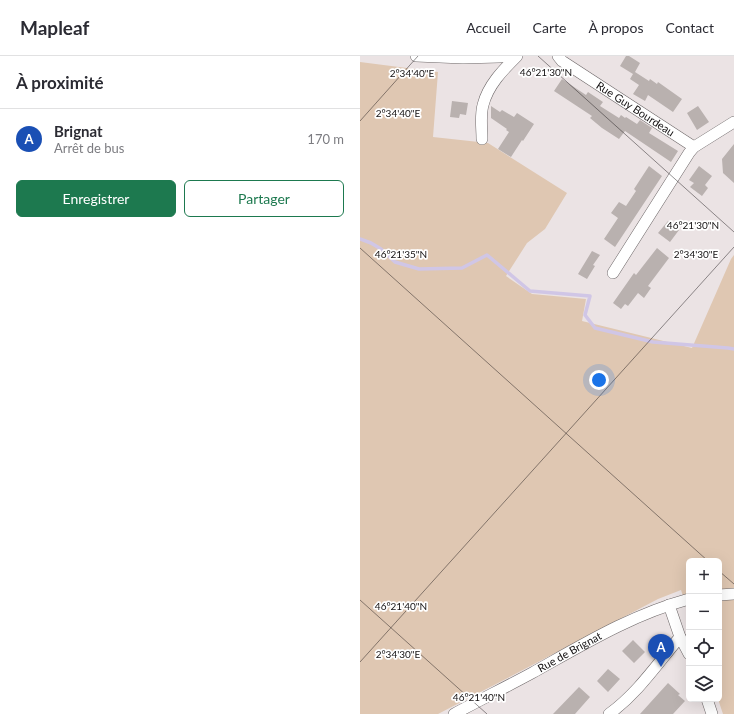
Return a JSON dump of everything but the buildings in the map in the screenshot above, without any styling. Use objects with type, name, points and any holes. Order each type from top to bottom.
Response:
[{"type":"street","points":[[416,56],[463,58],[507,56]]},
{"type":"street","points":[[482,139],[483,104],[489,89],[517,56]]},
{"type":"street","name":"Rue Guy Bourdeau","points":[[558,56],[562,61],[694,147]]},
{"type":"street","points":[[613,273],[689,153],[694,147],[734,122]]},
{"type":"street","points":[[722,595],[734,594]]},
{"type":"street","name":"Rue de Brignat","points":[[454,714],[528,675],[606,631],[637,617],[686,600]]},
{"type":"street","points":[[669,605],[680,637],[686,648]]},
{"type":"street","points":[[609,714],[636,690],[680,637]]},
{"type":"street","points":[[708,702],[712,714]]},
{"type":"shaded area","points":[[360,62],[438,72],[433,137],[488,143],[567,193],[545,229],[527,243],[506,276],[532,294],[586,299],[582,321],[692,348],[734,255],[734,714],[723,714],[719,702],[722,702],[722,558],[686,558],[686,605],[681,590],[658,599],[438,714],[360,714]]},
{"type":"waterway","points":[[360,239],[381,249],[395,262],[419,269],[462,268],[487,255],[530,291],[590,296],[585,315],[595,328],[653,342],[734,349]]},
{"type":"place","name":"Brignat","points":[[661,667]]}]
